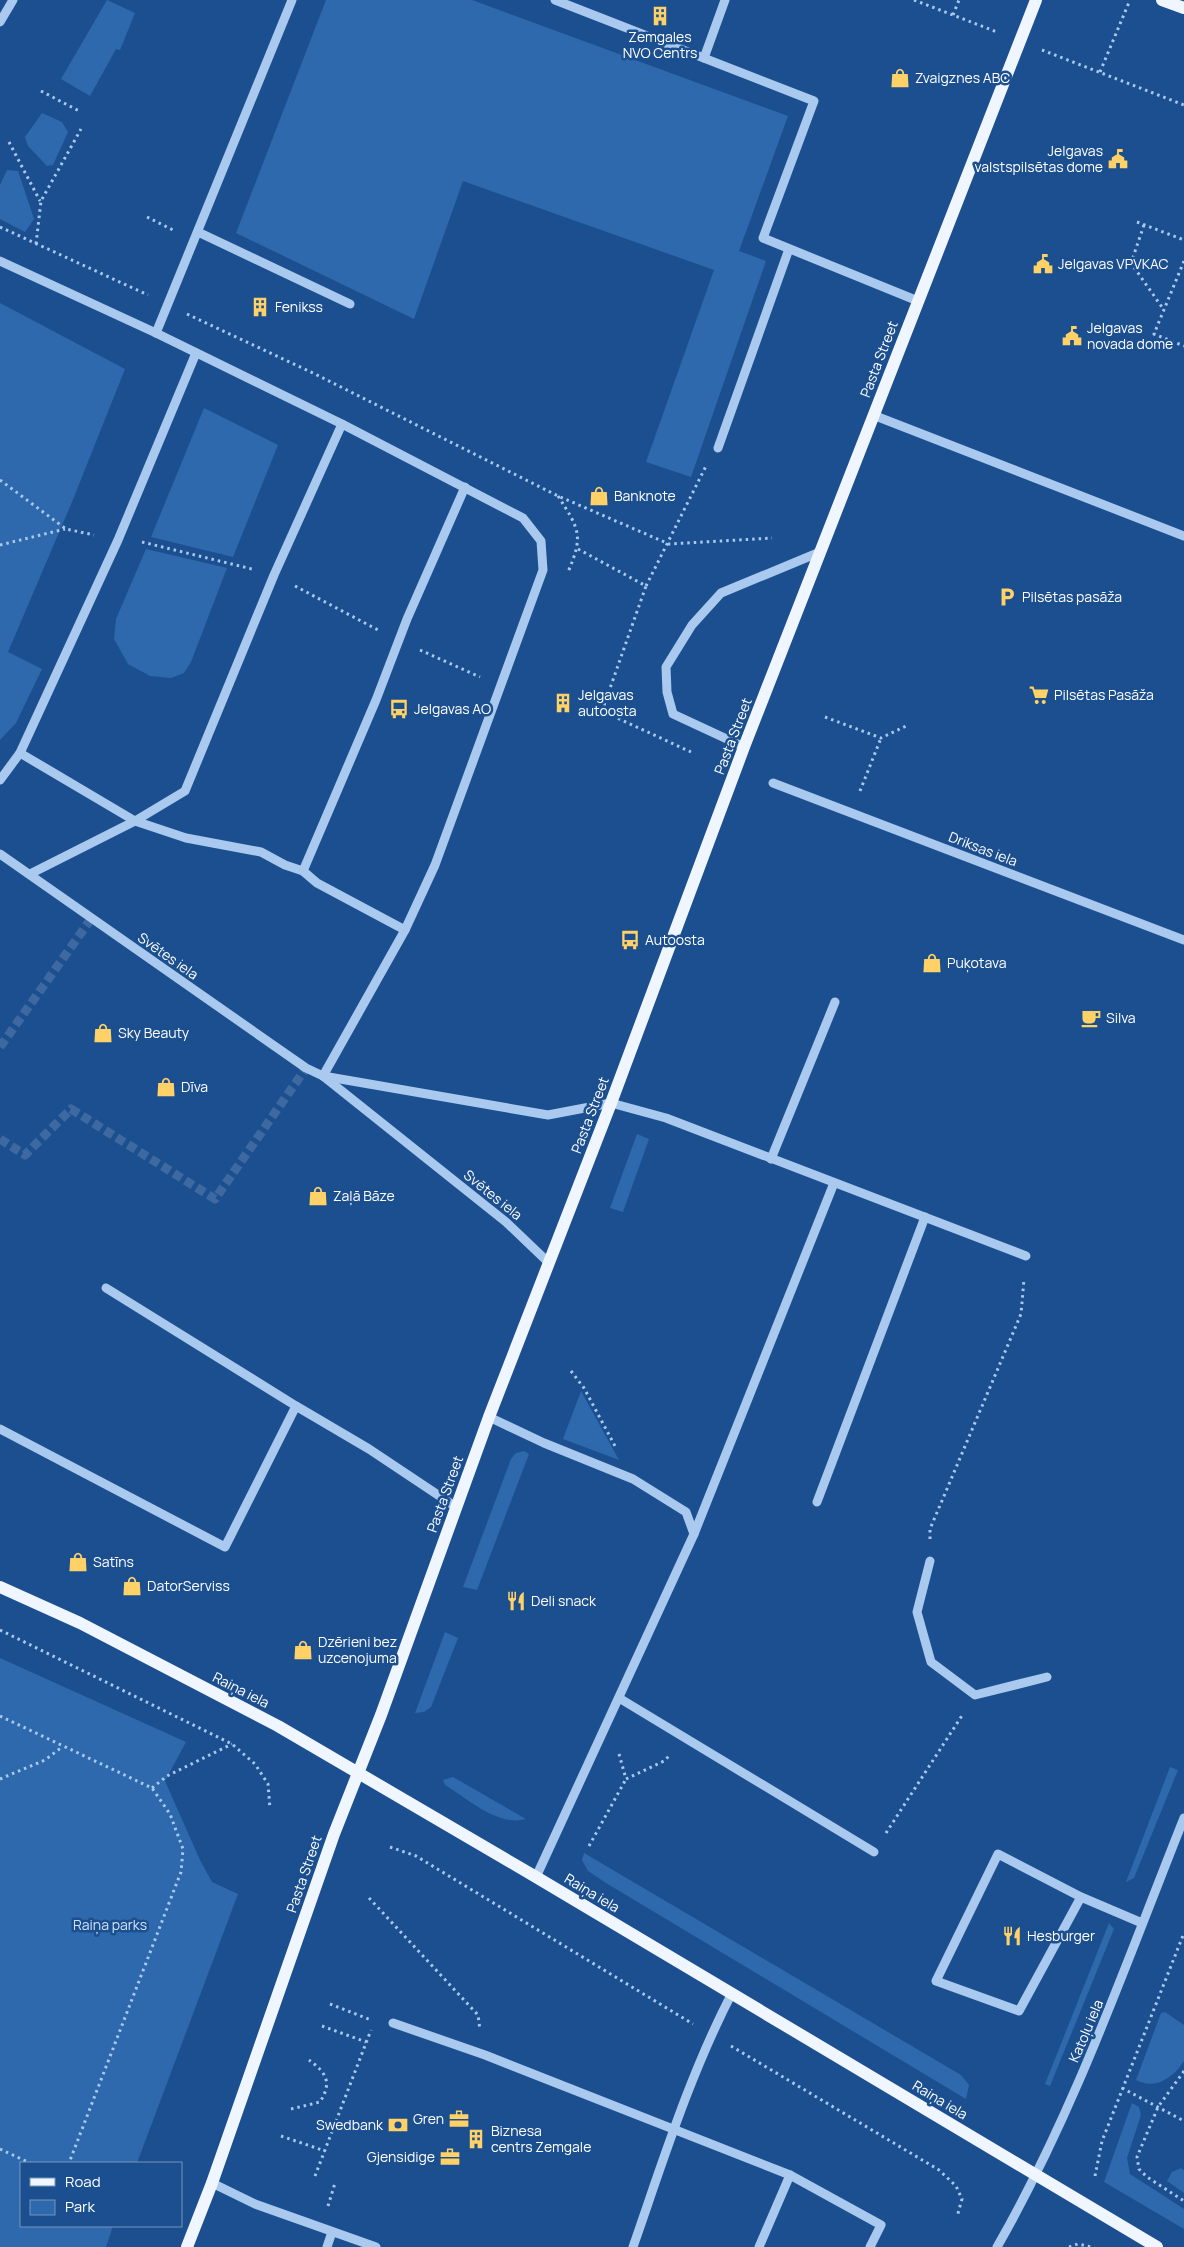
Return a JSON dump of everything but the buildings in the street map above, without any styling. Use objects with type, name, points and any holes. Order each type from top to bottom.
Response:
[{"type":"main road","name":"Pasta Street","points":[[187,2247],[212,2183],[330,1844],[489,1417],[611,1103],[744,747],[1036,0]]},
{"type":"main road","points":[[1162,0],[1184,8]]},
{"type":"main road","name":"Raiņa iela","points":[[0,1587],[80,1623],[278,1726],[732,1993],[1157,2247]]},
{"type":"street","points":[[0,22],[13,0]]},
{"type":"street","points":[[156,333],[292,0]]},
{"type":"street","points":[[555,0],[814,101],[763,238],[918,301]]},
{"type":"street","points":[[704,58],[725,0]]},
{"type":"street","points":[[198,232],[350,304]]},
{"type":"street","points":[[718,448],[789,249]]},
{"type":"street","points":[[0,261],[156,333],[342,424],[465,487],[523,518],[541,541],[543,570],[435,865],[405,930],[323,1076]]},
{"type":"street","points":[[0,780],[20,752],[118,540],[196,353]]},
{"type":"street","points":[[873,415],[1184,536]]},
{"type":"street","points":[[30,874],[136,820],[185,791],[274,575],[342,424]]},
{"type":"street","points":[[303,871],[376,700],[407,619],[465,487]]},
{"type":"street","points":[[744,747],[673,714],[667,692],[666,667],[692,625],[721,593],[820,552]]},
{"type":"street","points":[[20,752],[136,820],[186,838],[261,852],[285,865],[303,871],[318,883],[405,930]]},
{"type":"street","name":"Driksas iela","points":[[773,783],[1184,940]]},
{"type":"street","name":"Svētes iela","points":[[0,854],[298,1063],[323,1076],[506,1222],[550,1263]]},
{"type":"street","points":[[771,1159],[835,1002]]},
{"type":"street","name":"Svētes iela","points":[[323,1076],[548,1115],[611,1103]]},
{"type":"street","points":[[611,1103],[666,1118],[1026,1256]]},
{"type":"street","points":[[536,1877],[694,1534],[834,1183]]},
{"type":"street","points":[[817,1502],[925,1217]]},
{"type":"street","points":[[106,1288],[369,1449],[456,1507]]},
{"type":"street","points":[[0,1430],[225,1547],[296,1406]]},
{"type":"street","points":[[489,1417],[544,1443],[633,1479],[686,1512],[694,1534]]},
{"type":"street","points":[[930,1561],[917,1612],[931,1662],[975,1695],[1047,1677]]},
{"type":"street","points":[[619,1698],[874,1852]]},
{"type":"street","name":"Katoļu iela","points":[[997,2247],[1035,2174],[1087,2064],[1184,1818]]},
{"type":"street","points":[[1081,1897],[1019,2011],[936,1981],[998,1854],[1081,1897],[1142,1923]]},
{"type":"street","points":[[633,2247],[674,2130],[711,2034],[732,1993]]},
{"type":"street","points":[[393,2023],[485,2055],[790,2175],[881,2225],[870,2247]]},
{"type":"street","points":[[759,2247],[790,2175]]},
{"type":"street","points":[[212,2183],[255,2204],[376,2247]]},
{"type":"street","points":[[327,2247],[332,2232]]},
{"type":"path","points":[[914,0],[993,31]]},
{"type":"path","points":[[953,15],[959,0]]},
{"type":"path","points":[[1100,72],[1130,0]]},
{"type":"path","points":[[1053,54],[1184,105]]},
{"type":"path","points":[[41,91],[81,112]]},
{"type":"path","points":[[36,244],[41,201],[81,129]]},
{"type":"path","points":[[9,142],[41,201]]},
{"type":"path","points":[[1137,222],[1184,240]]},
{"type":"path","points":[[1144,224],[1131,263],[1164,310]]},
{"type":"path","points":[[0,227],[315,374],[558,496],[669,544],[772,538]]},
{"type":"path","points":[[1184,261],[1154,334],[1184,346]]},
{"type":"path","points":[[691,752],[602,711],[646,586],[669,544],[701,474],[718,448]]},
{"type":"path","points":[[0,545],[66,529]]},
{"type":"path","points":[[578,549],[646,586]]},
{"type":"path","points":[[825,717],[881,738]]},
{"type":"path","points":[[852,813],[881,738],[906,726]]},
{"type":"path","points":[[930,1561],[930,1529],[1021,1314],[1026,1256]]},
{"type":"path","points":[[571,1372],[584,1388],[633,1479]]},
{"type":"path","points":[[0,1630],[232,1744],[255,1764],[268,1784],[270,1808]]},
{"type":"path","points":[[874,1852],[975,1695]]},
{"type":"path","points":[[0,1716],[152,1788],[170,1814],[182,1849],[181,1872],[69,2162]]},
{"type":"path","points":[[604,1731],[618,1751],[626,1779]]},
{"type":"path","points":[[589,1846],[626,1779],[664,1761],[686,1738]]},
{"type":"path","points":[[152,1788],[167,1776],[232,1744]]},
{"type":"path","points":[[0,1779],[45,1760],[62,1747]]},
{"type":"path","points":[[390,1847],[416,1856],[939,2170],[956,2186],[962,2199],[957,2217]]},
{"type":"path","points":[[370,1898],[478,2015],[485,2055]]},
{"type":"path","points":[[1095,2176],[1102,2141],[1184,1933]]},
{"type":"path","points":[[315,2176],[374,2021],[330,2004]]},
{"type":"path","points":[[322,2026],[366,2042]]},
{"type":"path","points":[[291,2109],[320,2102],[326,2091],[326,2077],[309,2060]]},
{"type":"path","points":[[1184,2071],[1158,2107],[1137,2157],[1139,2169],[1147,2177],[1184,2201]]},
{"type":"path","points":[[1122,2088],[1184,2121]]},
{"type":"path","points":[[281,2136],[325,2151]]},
{"type":"path","points":[[0,2149],[28,2162]]},
{"type":"path","points":[[1069,2247],[1078,2244],[1092,2247]]},
{"type":"green space","points":[[107,0],[135,13],[120,50],[116,49],[90,96],[61,79]]},
{"type":"green space","points":[[326,0],[472,0],[788,116],[739,251],[766,261],[691,477],[646,462],[714,270],[463,181],[414,319],[236,233]]},
{"type":"green space","points":[[42,113],[62,122],[68,132],[53,165],[47,166],[28,146],[25,137]]},
{"type":"green space","points":[[7,170],[18,171],[34,219],[25,232],[0,219],[0,185]]},
{"type":"green space","points":[[0,303],[125,369],[72,502],[8,652],[42,669],[16,723],[0,740]]},
{"type":"green space","points":[[204,408],[278,445],[233,557],[151,537]]},
{"type":"green space","points":[[146,549],[227,568],[191,662],[184,673],[171,678],[150,676],[128,664],[114,639],[116,619]]},
{"type":"green space","points":[[637,1134],[649,1139],[623,1212],[610,1208]]},
{"type":"green space","points":[[581,1391],[619,1460],[563,1439]]},
{"type":"green space","points":[[524,1451],[529,1454],[477,1590],[463,1587],[511,1459],[516,1453]]},
{"type":"green space","points":[[445,1632],[458,1638],[431,1707],[424,1712],[415,1713]]},
{"type":"green space","name":"Raiņa parks","points":[[0,1658],[186,1742],[165,1781],[200,1860],[212,1882],[238,1894],[137,2162],[20,2162],[20,2227],[113,2227],[106,2247],[0,2247]]},
{"type":"green space","points":[[1170,1767],[1178,1770],[1134,1878],[1126,1882]]},
{"type":"green space","points":[[453,1777],[526,1819],[505,1819],[473,1804],[445,1785],[443,1780]]},
{"type":"green space","points":[[584,1853],[961,2075],[969,2085],[966,2099],[606,1883],[588,1871],[582,1860]]},
{"type":"green space","points":[[1109,1923],[1114,1929],[1050,2086],[1045,2084]]},
{"type":"green space","points":[[1165,2012],[1184,2025],[1184,2061],[1175,2073],[1163,2081],[1150,2084],[1143,2083],[1136,2080],[1161,2013]]},
{"type":"green space","points":[[1132,2103],[1139,2107],[1141,2115],[1127,2158],[1130,2174],[1184,2209],[1184,2229],[1104,2182]]},
{"type":"green space","points":[[1181,2168],[1184,2170],[1184,2193],[1167,2181],[1172,2172]]},
{"type":"tunnel","points":[[0,1047],[91,919]]},
{"type":"tunnel","points":[[0,1139],[25,1155],[71,1109],[215,1199],[306,1068]]},
{"type":"place","name":"Zemgales NVO Centrs","points":[[660,16]]},
{"type":"place","name":"Zvaigznes ABC","points":[[900,78]]},
{"type":"place","name":"Jelgavas valstspilsētas dome","points":[[1118,159]]},
{"type":"place","name":"Jelgavas VPVKAC","points":[[1043,264]]},
{"type":"place","name":"Fenikss","points":[[260,307]]},
{"type":"place","name":"Jelgavas novada dome","points":[[1072,336]]},
{"type":"place","name":"Banknote","points":[[599,496]]},
{"type":"place","name":"Pilsētas pasāža","points":[[1007,597]]},
{"type":"place","name":"Pilsētas Pasāža","points":[[1039,695]]},
{"type":"place","name":"Jelgavas autoosta","points":[[563,703]]},
{"type":"place","name":"Jelgavas AO","points":[[399,709]]},
{"type":"place","name":"Autoosta","points":[[630,940]]},
{"type":"place","name":"Puķotava","points":[[932,963]]},
{"type":"place","name":"Silva","points":[[1091,1018]]},
{"type":"place","name":"Sky Beauty","points":[[103,1033]]},
{"type":"place","name":"Dīva","points":[[166,1087]]},
{"type":"place","name":"Zaļā Bāze","points":[[318,1196]]},
{"type":"place","name":"Satīns","points":[[78,1562]]},
{"type":"place","name":"DatorServiss","points":[[132,1586]]},
{"type":"place","name":"Deli snack","points":[[516,1601]]},
{"type":"place","name":"Dzērieni bez uzcenojuma","points":[[303,1650]]},
{"type":"place","name":"Hesburger","points":[[1012,1936]]},
{"type":"place","name":"Gren","points":[[459,2119]]},
{"type":"place","name":"Swedbank","points":[[398,2125]]},
{"type":"place","name":"Biznesa centrs Zemgale","points":[[476,2139]]},
{"type":"place","name":"Gjensidige","points":[[450,2157]]}]
